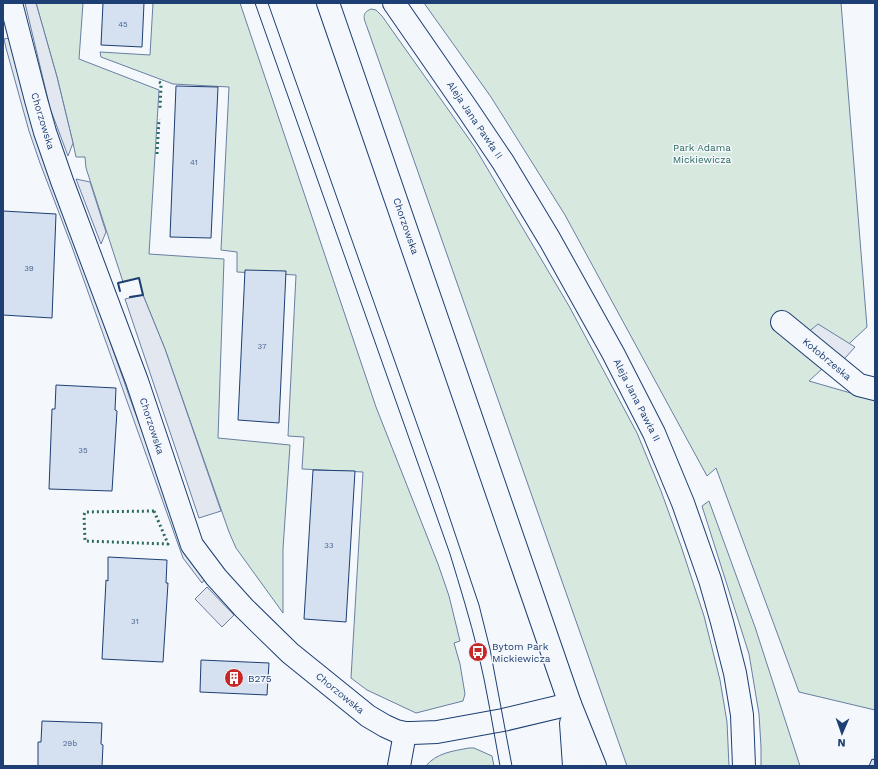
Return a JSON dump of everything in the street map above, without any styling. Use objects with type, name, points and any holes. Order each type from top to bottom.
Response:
[{"type":"main road","name":"Chorzowska","points":[[11,3],[36,100],[62,181],[137,381],[192,545],[216,577],[244,608],[290,653],[368,716],[384,726],[396,731],[405,733],[437,732],[570,704]]},
{"type":"main road","name":"Chorzowska","points":[[328,3],[570,704],[595,766]]},
{"type":"main road","name":"Aleja Jana Pawła II","points":[[394,3],[503,162],[550,240],[622,370],[654,433],[683,503],[710,580],[722,622],[735,673],[742,715],[744,766]]},
{"type":"main road","name":"Kołobrzeska","points":[[782,322],[859,385],[875,389]]},
{"type":"main road","points":[[570,704],[574,766]]},
{"type":"main road","points":[[399,766],[405,733]]},
{"type":"green space","points":[[36,3],[83,3],[79,59],[159,90],[149,254],[224,259],[218,438],[290,445],[283,549],[283,613],[236,548],[229,532],[165,349],[143,295],[139,278],[123,282],[86,168],[85,157],[76,157],[57,77]]},
{"type":"green space","points":[[153,3],[240,3],[376,407],[438,564],[449,596],[460,641],[454,643],[460,664],[465,694],[463,701],[416,713],[367,690],[351,678],[363,472],[302,469],[304,437],[288,436],[296,275],[237,272],[237,252],[221,250],[229,87],[173,84],[101,57],[100,52],[150,55]]},
{"type":"green space","name":"Park Adama Mickiewicza","points":[[424,3],[841,3],[867,327],[809,381],[875,400],[875,710],[799,692],[716,468],[707,476],[565,215],[491,97]]},
{"type":"green space","points":[[371,9],[376,10],[382,16],[474,146],[569,306],[637,433],[661,491],[704,616],[720,680],[727,722],[729,766],[627,766],[365,21],[364,16],[366,12]]},
{"type":"green space","points":[[709,501],[755,627],[800,766],[761,766],[759,714],[749,654],[702,506]]},
{"type":"green space","points":[[474,748],[492,756],[494,766],[426,766],[440,755]]},
{"type":"shaded area","points":[[25,3],[36,3],[57,77],[73,143],[68,156],[50,108]]},
{"type":"shaded area","points":[[9,38],[102,319],[133,407],[146,442],[206,578],[202,583],[183,558],[72,247],[40,163],[29,131],[6,48],[4,39]]},
{"type":"shaded area","points":[[76,179],[90,182],[106,232],[101,244]]},
{"type":"shaded area","points":[[143,295],[165,349],[221,511],[199,518],[125,299]]},
{"type":"shaded area","points":[[818,324],[855,347],[837,367],[801,338]]},
{"type":"shaded area","points":[[207,587],[234,615],[222,627],[195,599]]},
{"type":"building","points":[[103,3],[144,3],[142,47],[101,45]]},
{"type":"building","points":[[176,86],[218,87],[211,238],[170,237]]},
{"type":"building","points":[[3,211],[56,214],[52,318],[3,315]]},
{"type":"building","points":[[245,270],[286,271],[279,423],[238,420]]},
{"type":"building","points":[[56,385],[116,388],[115,410],[117,411],[112,491],[49,489],[52,409],[55,409]]},
{"type":"building","points":[[313,470],[355,471],[346,622],[304,619]]},
{"type":"building","points":[[108,557],[167,560],[166,583],[168,583],[163,662],[102,659],[106,580],[108,581]]},
{"type":"building","name":"B275","points":[[201,660],[269,663],[267,695],[200,692]]},
{"type":"building","points":[[42,721],[102,723],[102,766],[38,766],[38,742],[41,742]]},
{"type":"building","points":[[872,759],[875,760],[875,766],[869,766]]},
{"type":"tram line","points":[[255,3],[450,554],[478,652],[500,766]]},
{"type":"tram line","points":[[268,3],[440,489],[479,605],[490,649],[512,766]]},
{"type":"hedge","points":[[159,82],[161,83],[160,108]]},
{"type":"hedge","points":[[157,154],[159,119]]},
{"type":"hedge","points":[[154,511],[168,544],[85,541],[85,512],[154,511]]},
{"type":"wall","points":[[120,291],[118,283],[139,278],[143,295],[130,297]]},
{"type":"place","name":"Bytom Park Mickiewicza","points":[[478,652]]},
{"type":"place","name":"B275","points":[[234,678]]}]
